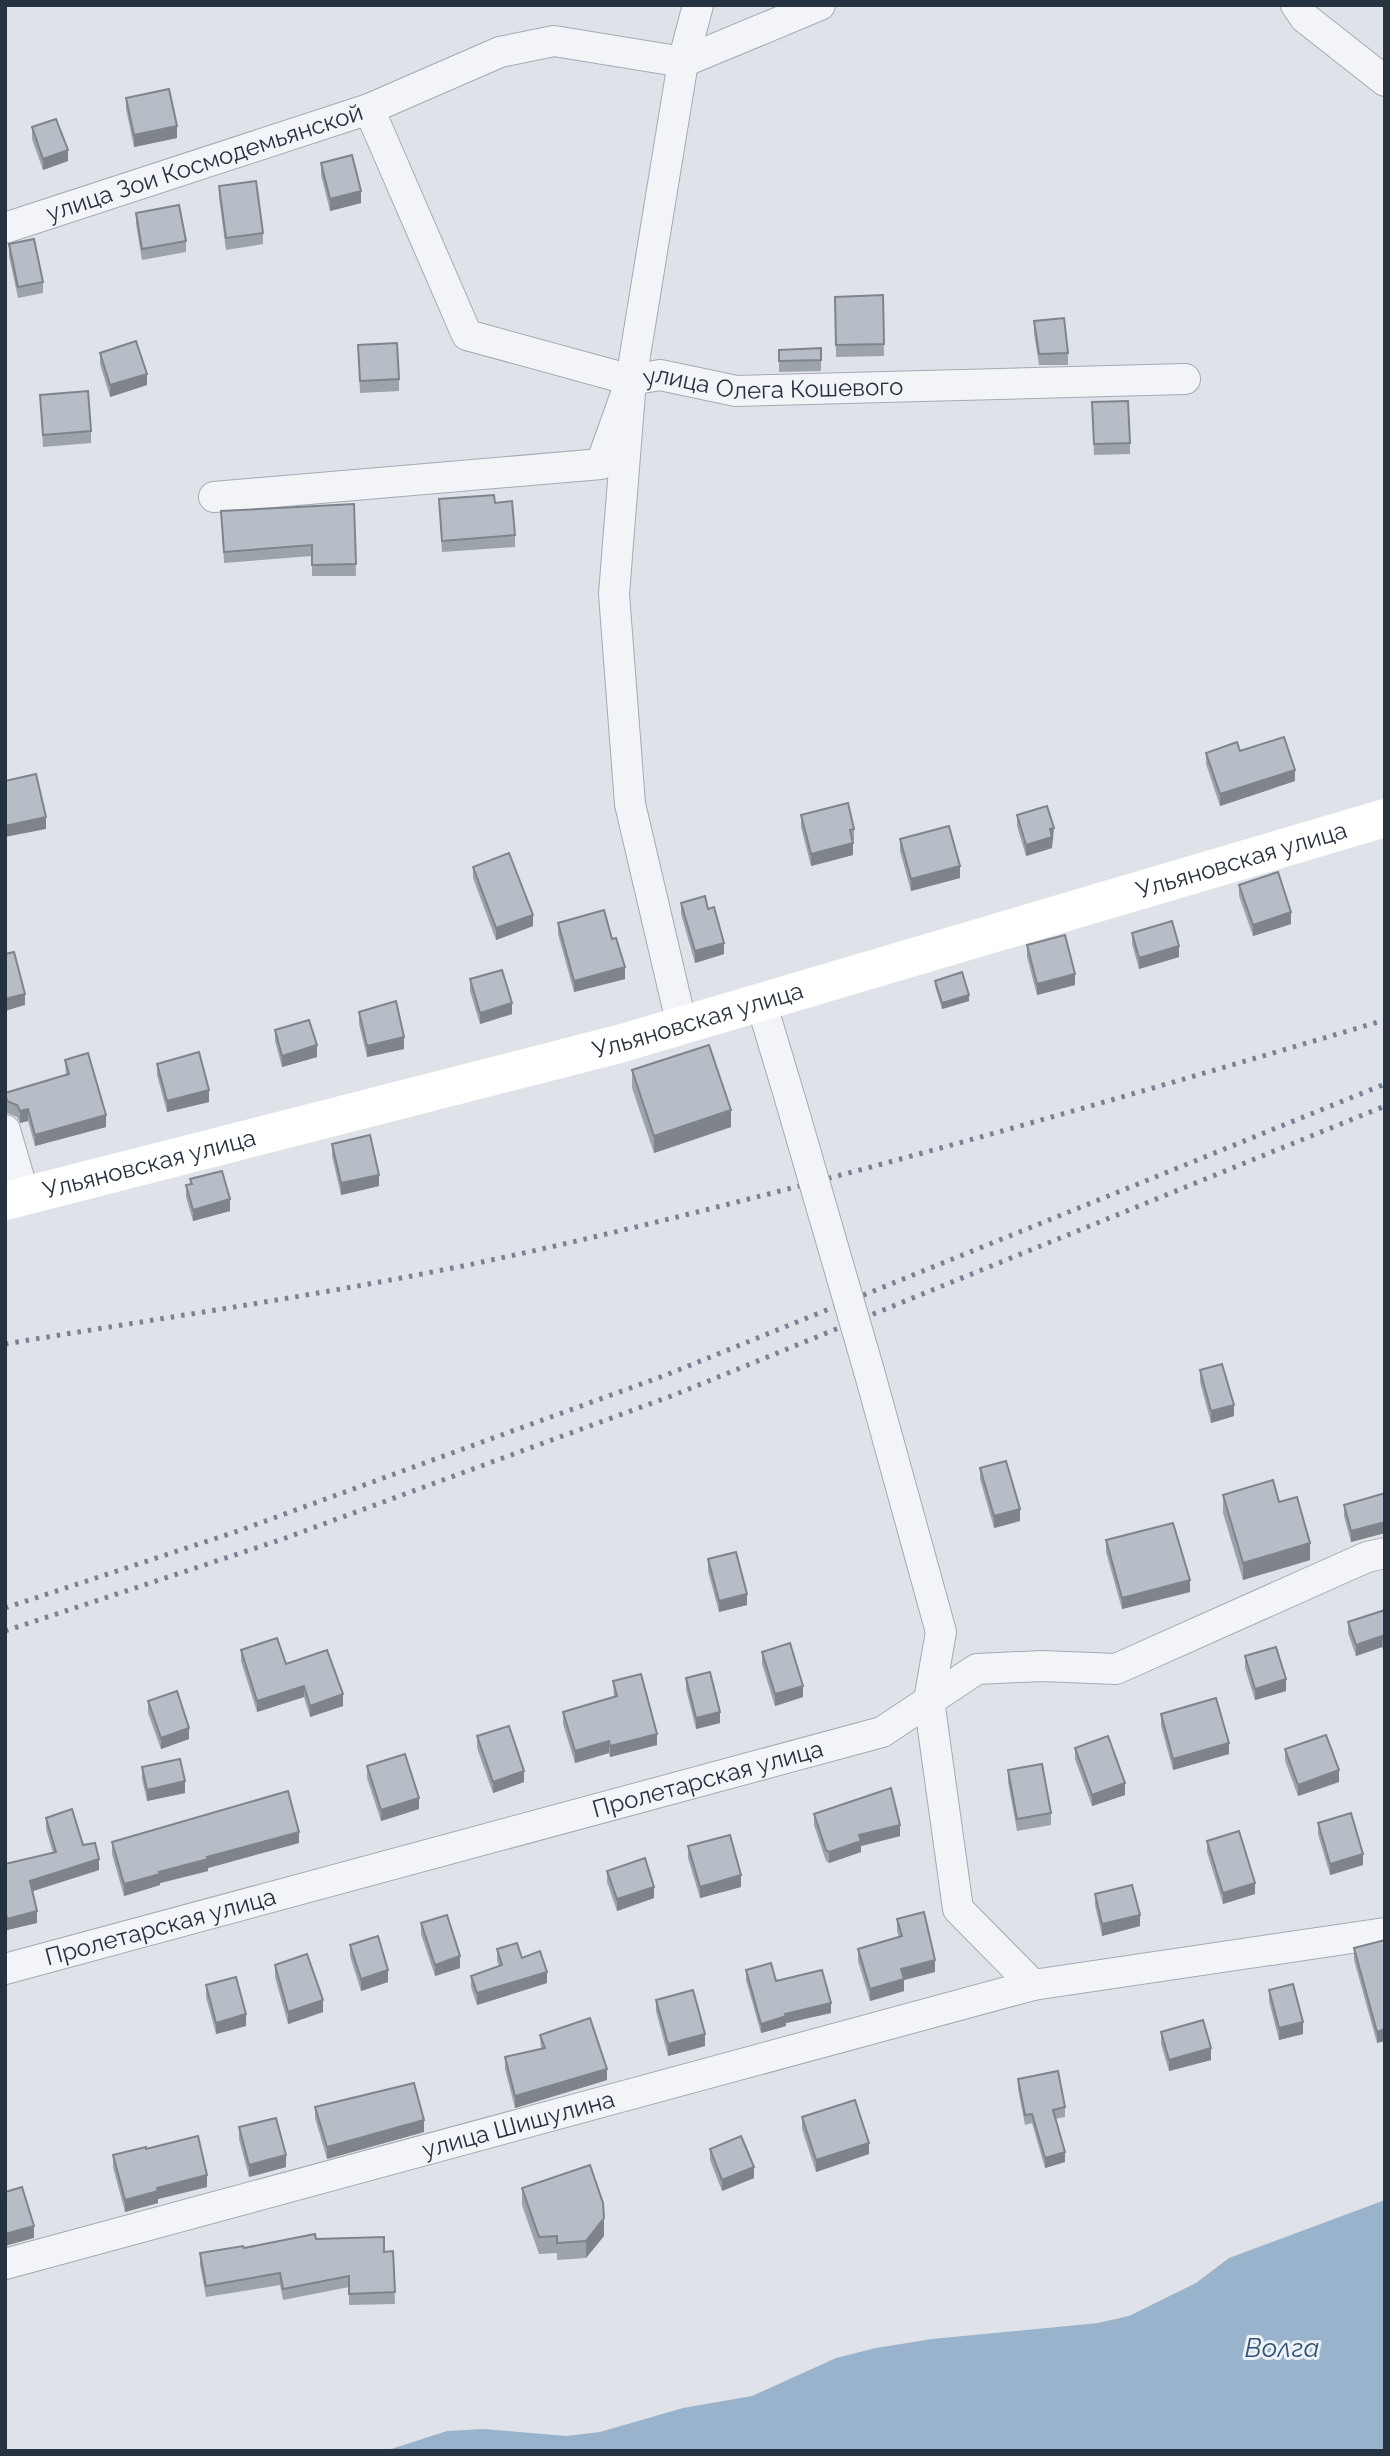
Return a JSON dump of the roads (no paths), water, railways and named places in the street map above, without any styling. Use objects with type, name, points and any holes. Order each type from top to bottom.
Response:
[{"type":"main road","name":"Ульяновская улица","points":[[15,1198],[619,1044],[1385,818]]},
{"type":"street","points":[[682,1026],[630,804],[614,594],[631,380],[683,62],[698,5]]},
{"type":"street","points":[[369,109],[500,52],[554,41],[683,62],[820,5]]},
{"type":"street","points":[[1296,5],[1305,18],[1385,81]]},
{"type":"street","name":"улица Зои Космодемьянской","points":[[5,228],[369,109],[467,335],[631,380]]},
{"type":"street","name":"улица Олега Кошевого","points":[[214,497],[601,464],[631,380],[660,375],[736,391],[1185,379]]},
{"type":"street","points":[[761,1002],[869,1371],[941,1632],[929,1700],[958,1909],[1033,1985]]},
{"type":"street","points":[[5,1130],[15,1198]]},
{"type":"street","name":"Пролетарская улица","points":[[5,1969],[882,1732],[977,1670],[1042,1666],[1116,1670],[1367,1558],[1385,1553]]},
{"type":"street","name":"улица Шишулина","points":[[5,2264],[1033,1985],[1385,1933]]},
{"type":"water","name":"Волга","points":[[1385,2200],[1385,2451],[385,2451],[447,2431],[484,2429],[566,2436],[600,2432],[683,2408],[752,2396],[836,2358],[876,2348],[932,2339],[1098,2323],[1129,2316],[1196,2283],[1229,2258]]},
{"type":"railway","points":[[5,1344],[344,1288],[546,1248],[862,1169],[1385,1020]]},
{"type":"railway","points":[[5,1608],[238,1531],[666,1375],[1385,1084]]},
{"type":"railway","points":[[5,1631],[280,1540],[674,1395],[1385,1106]]}]
